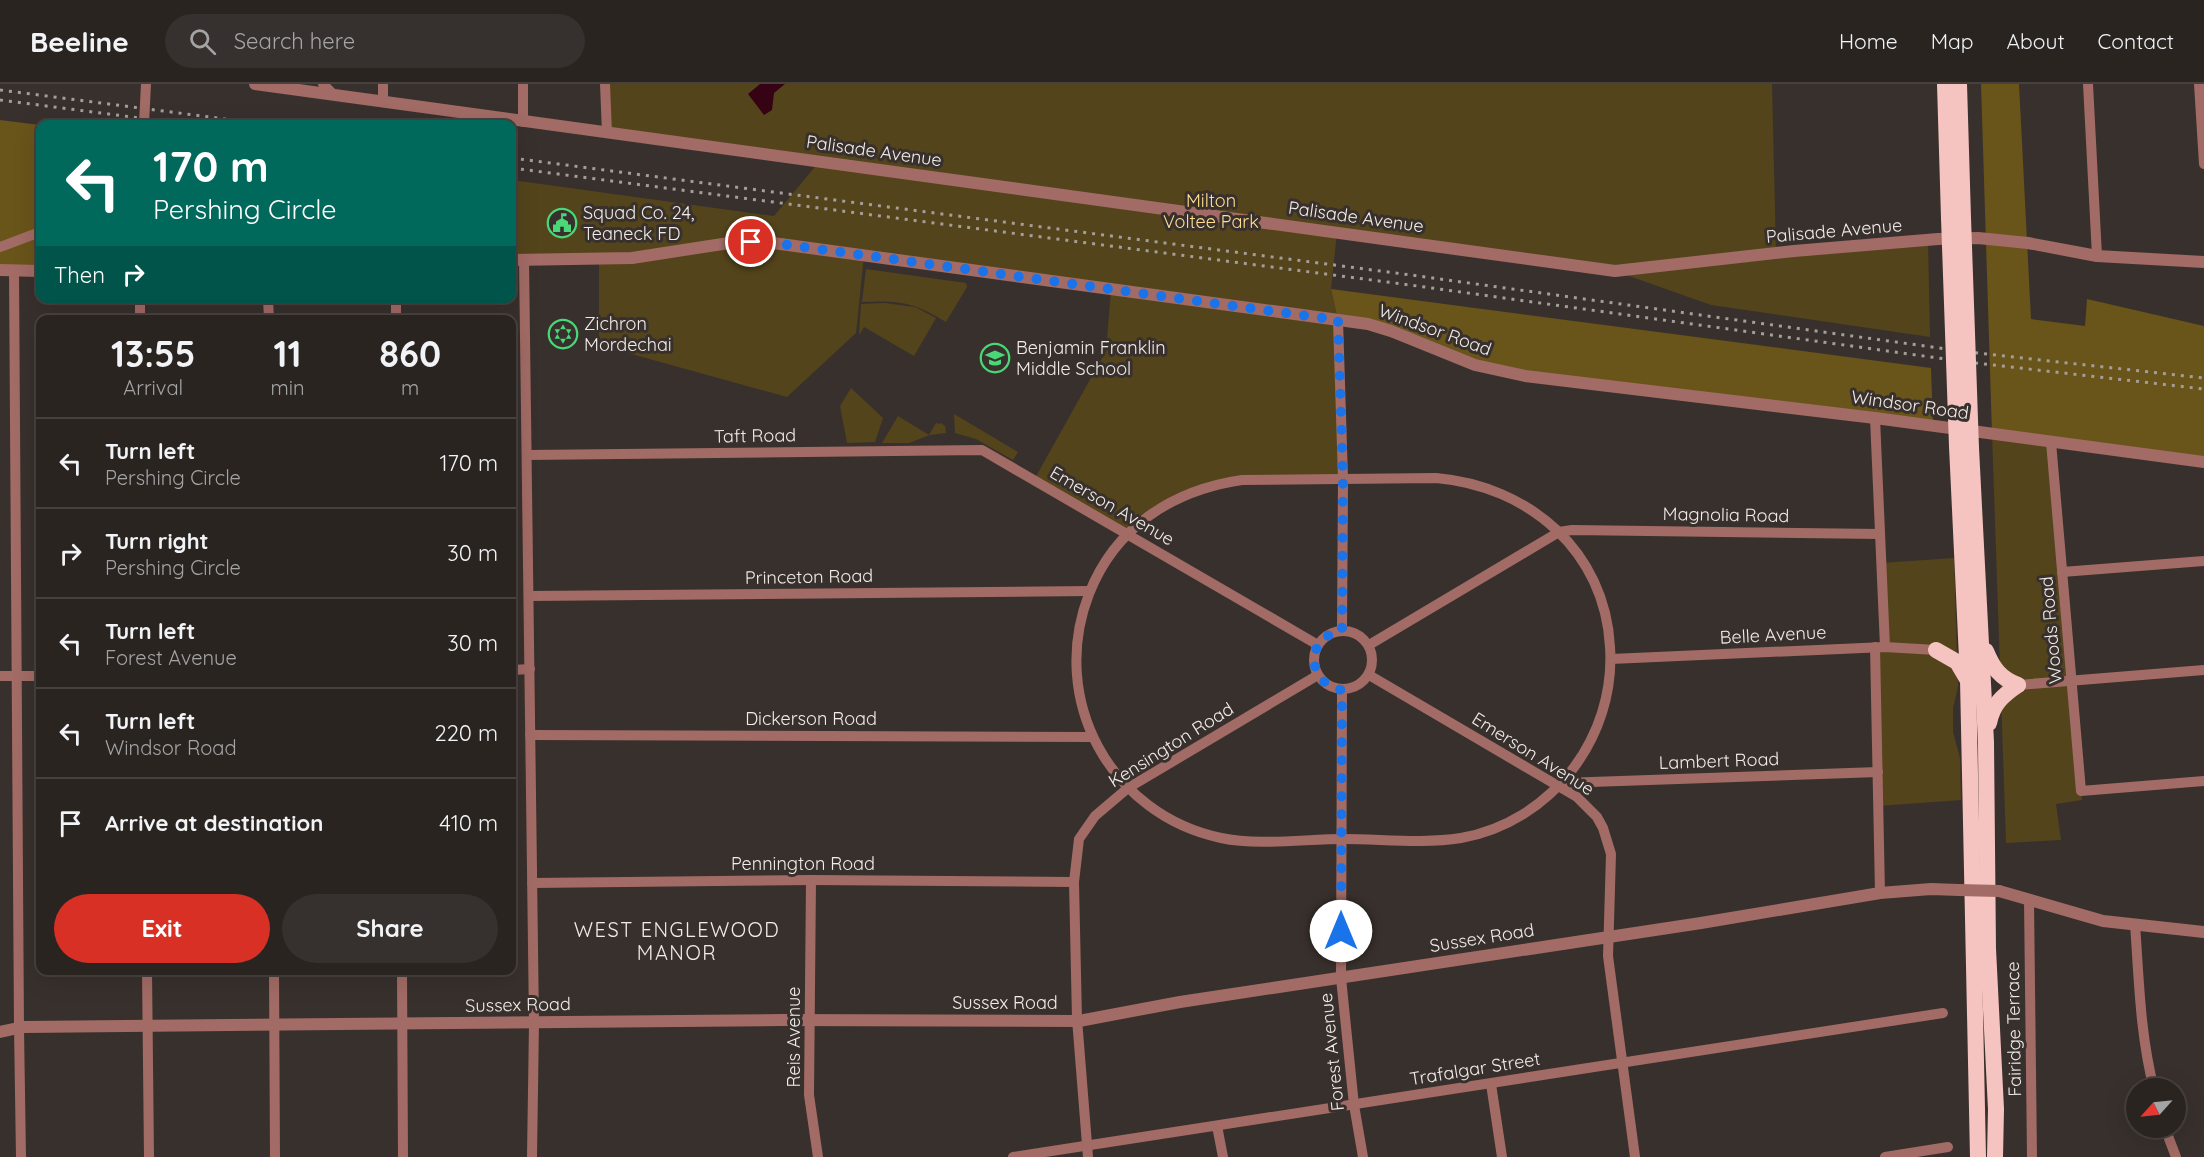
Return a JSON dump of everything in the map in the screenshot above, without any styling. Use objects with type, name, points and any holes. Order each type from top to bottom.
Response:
[{"type":"highway","points":[[1945,84],[1956,218],[1964,447],[1965,620],[1977,1027],[1978,1157]]},
{"type":"highway","points":[[1956,218],[1959,84]]},
{"type":"highway","points":[[1964,447],[1982,640],[1986,742],[1988,949],[1996,1109],[1995,1157]]},
{"type":"highway","points":[[1936,650],[1949,644],[1965,620]]},
{"type":"highway","points":[[1982,640],[1993,668],[2007,681],[2018,685]]},
{"type":"highway","points":[[1936,650],[1957,662],[1968,679]]},
{"type":"highway","points":[[1986,742],[1992,710],[2002,696],[2018,685]]},
{"type":"street","points":[[144,120],[146,84]]},
{"type":"street","name":"Palisade Avenue","points":[[255,84],[511,120]]},
{"type":"street","points":[[323,84],[334,95]]},
{"type":"street","points":[[382,84],[383,101]]},
{"type":"street","points":[[523,84],[524,122]]},
{"type":"street","points":[[605,84],[607,133]]},
{"type":"street","points":[[2088,84],[2097,256]]},
{"type":"street","points":[[2199,84],[2204,164]]},
{"type":"street","name":"Palisade Avenue","points":[[516,121],[1615,271],[1794,251],[1938,239],[1978,238],[2028,243],[2097,256],[2204,262]]},
{"type":"street","points":[[0,247],[36,234]]},
{"type":"street","name":"Windsor Road","points":[[518,260],[632,258],[729,243],[773,243],[1338,320],[1391,331],[1475,365],[1525,376],[1875,418],[2204,462]]},
{"type":"street","points":[[518,260],[527,455],[534,1023],[532,1157]]},
{"type":"street","points":[[0,270],[36,271]]},
{"type":"street","points":[[14,270],[21,1157]]},
{"type":"street","points":[[1338,320],[1343,479],[1342,631]]},
{"type":"street","points":[[1875,418],[1880,534],[1878,772],[1881,893]]},
{"type":"street","name":"Woods Road","points":[[2051,442],[2081,791],[2204,781]]},
{"type":"street","name":"Taft Road","points":[[527,455],[982,450]]},
{"type":"street","name":"Emerson Avenue","points":[[982,450],[1318,645]]},
{"type":"street","points":[[1436,478],[1473,484],[1512,498],[1543,518],[1559,532],[1572,547],[1594,582],[1607,621],[1611,658],[1608,692],[1596,731],[1586,751],[1560,784],[1538,805],[1519,817],[1482,833],[1438,840],[1241,841],[1223,839],[1181,825],[1153,808],[1128,788],[1102,755],[1092,737],[1078,693],[1076,671],[1079,628],[1090,591],[1111,553],[1127,534],[1146,517],[1184,495],[1220,483],[1242,480],[1436,478]]},
{"type":"street","name":"Magnolia Road","points":[[1559,532],[1572,530],[1880,534]]},
{"type":"street","points":[[1369,645],[1559,532]]},
{"type":"street","points":[[2062,572],[2204,561]]},
{"type":"street","name":"Princeton Road","points":[[529,596],[1090,591]]},
{"type":"street","points":[[1342,631],[1358,635],[1369,645],[1373,659],[1369,675],[1358,686],[1342,690],[1330,687],[1318,675],[1314,661],[1318,645],[1326,636],[1342,631]]},
{"type":"street","name":"Belle Avenue","points":[[1611,658],[1880,647],[1936,650]]},
{"type":"street","points":[[516,670],[530,669]]},
{"type":"street","points":[[2018,685],[2204,670]]},
{"type":"street","name":"Kensington Road","points":[[1087,1151],[1077,1021],[1074,882],[1079,839],[1095,816],[1128,788],[1318,675]]},
{"type":"street","name":"Emerson Avenue","points":[[1369,675],[1560,784],[1587,805],[1597,817],[1608,841],[1611,863],[1608,937],[1610,976],[1635,1157]]},
{"type":"street","points":[[0,676],[36,676]]},
{"type":"street","name":"Forest Avenue","points":[[1342,690],[1341,978],[1354,1105],[1363,1157]]},
{"type":"street","name":"Dickerson Road","points":[[530,735],[1092,737]]},
{"type":"street","name":"Lambert Road","points":[[1560,784],[1878,772]]},
{"type":"street","name":"Pennington Road","points":[[532,883],[812,880],[1074,882]]},
{"type":"street","name":"Reis Avenue","points":[[812,880],[809,1095],[818,1157]]},
{"type":"street","name":"Sussex Road","points":[[0,1032],[19,1028],[148,1026],[810,1020],[1077,1021],[1180,1002],[1881,893],[1931,889],[1999,891],[2103,921],[2204,932]]},
{"type":"street","name":"Fairidge Terrace","points":[[2029,900],[2032,1157]]},
{"type":"street","points":[[2135,924],[2143,1025],[2152,1078]]},
{"type":"street","points":[[147,975],[149,1157]]},
{"type":"street","points":[[274,975],[275,1157]]},
{"type":"street","points":[[402,975],[403,1157]]},
{"type":"street","name":"Trafalgar Street","points":[[1012,1157],[1087,1151],[1217,1126],[1943,1013]]},
{"type":"street","points":[[1491,1084],[1502,1157]]},
{"type":"street","points":[[1217,1126],[1223,1157]]},
{"type":"street","points":[[2169,1138],[2176,1157]]},
{"type":"street","points":[[1885,1157],[1948,1147]]},
{"type":"green space","name":"Milton Voltee Park","points":[[605,84],[1772,84],[1776,253],[1928,240],[1930,337],[1711,305],[1615,271],[1337,232],[1331,289],[1338,320],[1343,479],[1242,480],[1202,488],[1127,534],[1034,480],[1106,351],[1111,290],[864,255],[856,333],[787,397],[599,345],[599,260],[516,260],[516,181],[774,216],[819,162],[607,133]]},
{"type":"green space","points":[[866,269],[966,283],[967,287],[946,322],[915,306],[886,301],[862,302]]},
{"type":"green space","points":[[885,303],[915,307],[936,318],[914,356],[864,327],[859,335],[861,304]]},
{"type":"green space","points":[[851,388],[883,418],[875,442],[847,443],[840,406]]},
{"type":"green space","points":[[954,414],[1018,452],[1013,460],[976,439],[955,433]]},
{"type":"green space","points":[[898,416],[929,435],[936,423],[941,423],[945,426],[946,433],[930,435],[909,443],[882,443]]},
{"type":"green space","points":[[1992,434],[2051,442],[2082,800],[2056,804],[2061,840],[2006,843]]},
{"type":"green space","points":[[1954,558],[1958,687],[1953,708],[1953,732],[1960,758],[1961,800],[1878,806],[1875,647],[1885,647],[1881,563]]},
{"type":"shaded area","points":[[760,84],[785,84],[774,93],[772,110],[764,115],[748,94]]},
{"type":"shaded area","points":[[1981,84],[2019,84],[2031,319],[2085,326],[2087,299],[2204,326],[2204,462],[1992,434]]},
{"type":"shaded area","points":[[0,120],[36,124],[36,271],[0,270]]},
{"type":"shaded area","points":[[1331,289],[1931,368],[1933,426],[1612,387],[1452,357],[1338,320]]},
{"type":"railway","points":[[0,90],[233,120]]},
{"type":"railway","points":[[0,100],[155,120]]},
{"type":"railway","points":[[516,159],[1411,275],[1968,352],[2204,378]]},
{"type":"railway","points":[[516,169],[1410,285],[1967,362],[2204,389]]},
{"type":"place","name":"Squad Co. 24, Teaneck FD","points":[[562,223]]},
{"type":"place","name":"Zichron Mordechai","points":[[563,334]]},
{"type":"place","name":"Benjamin Franklin Middle School","points":[[995,358]]},
{"type":"district","name":"WEST ENGLEWOOD MANOR","points":[[677,942]]},
{"type":"route","points":[[751,242],[992,272],[1338,320],[1343,479],[1342,631],[1326,636],[1320,642],[1314,661],[1315,670],[1323,682],[1330,687],[1342,690],[1341,931]]}]
